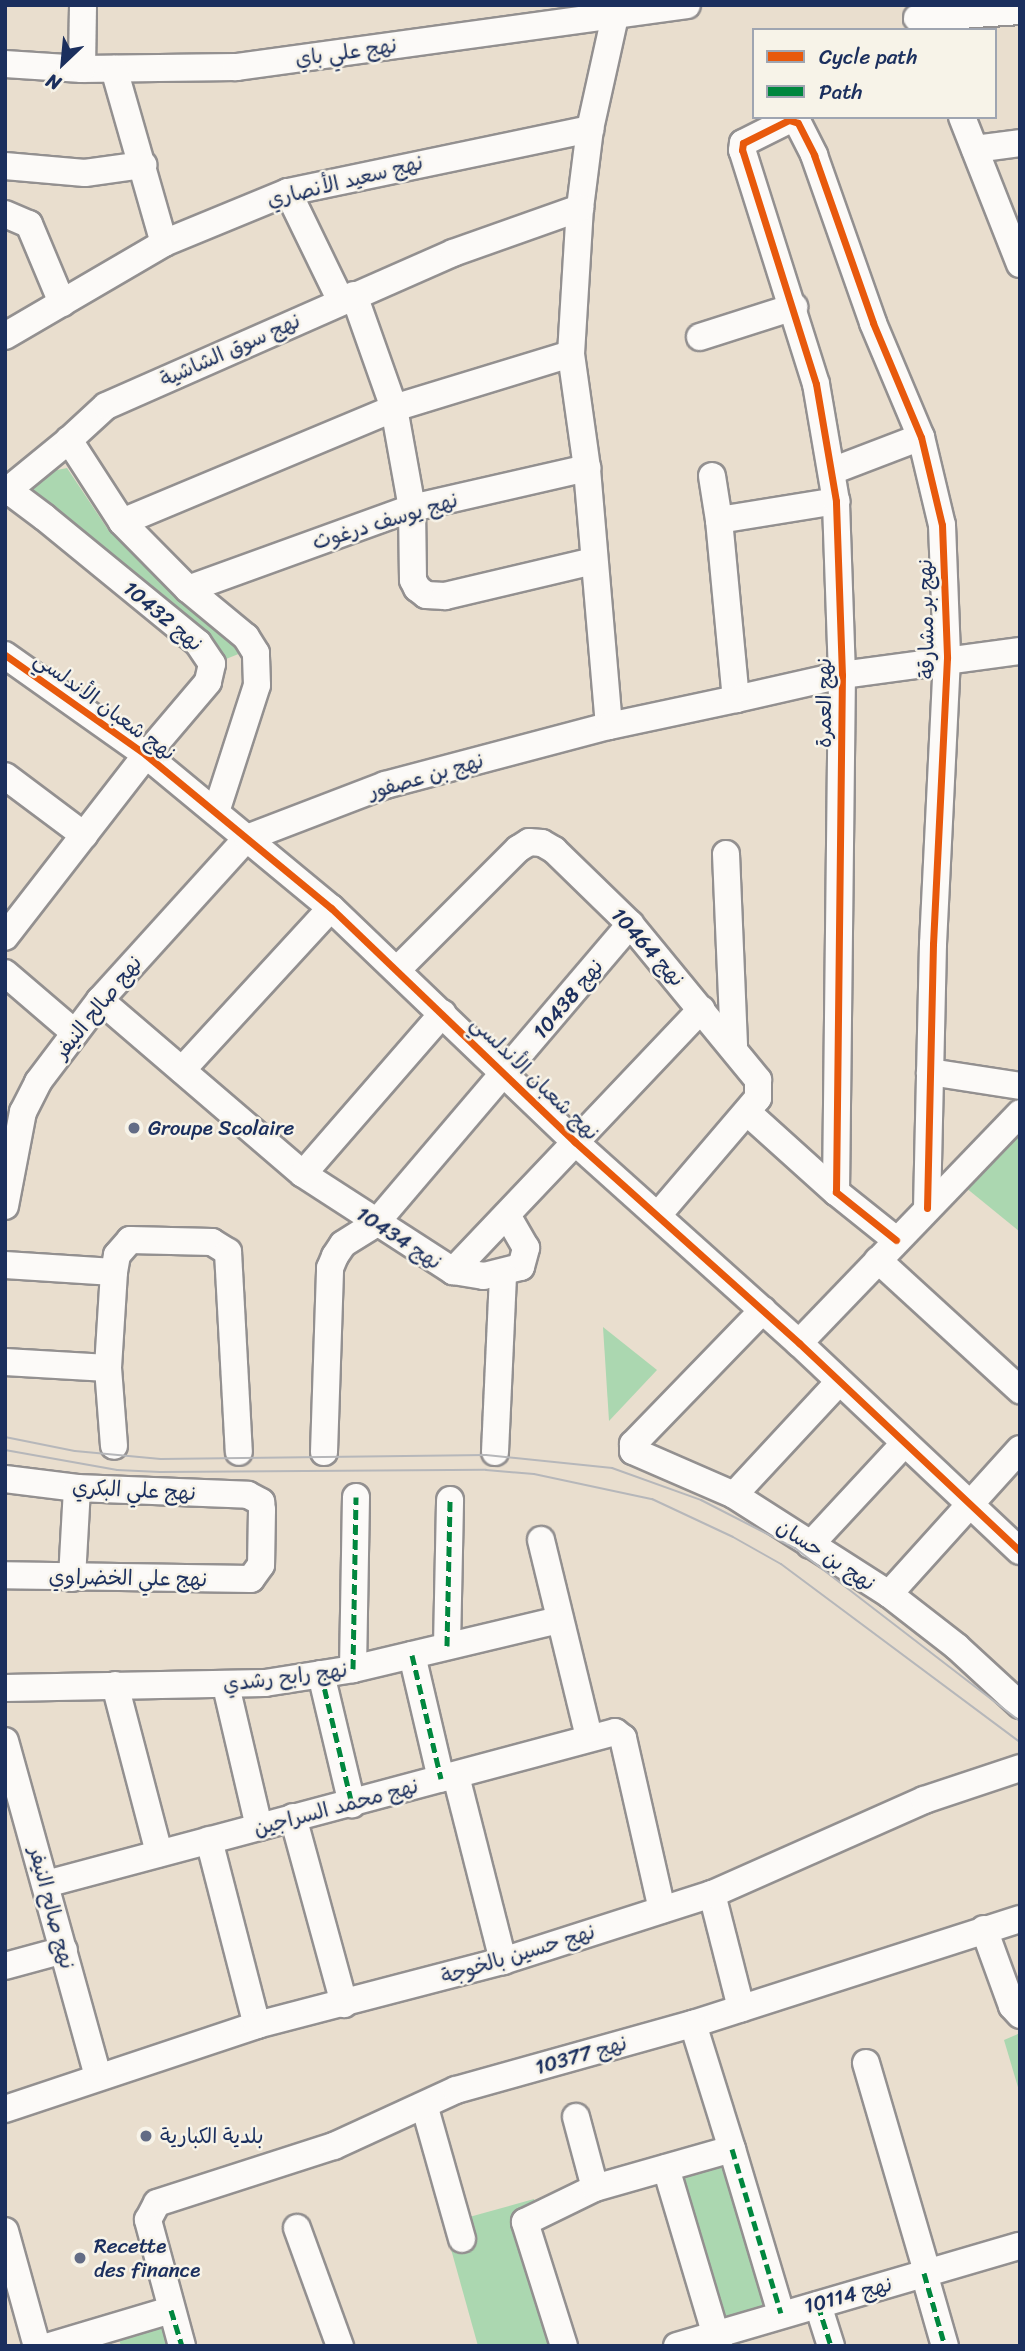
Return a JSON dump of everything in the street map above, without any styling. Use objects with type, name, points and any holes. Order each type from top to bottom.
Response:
[{"type":"street","points":[[82,69],[83,5]]},
{"type":"street","name":"نهج علي باي","points":[[5,64],[82,69],[236,67],[616,12],[686,6]]},
{"type":"street","points":[[917,18],[1020,11]]},
{"type":"street","points":[[609,726],[587,468],[571,354],[580,208],[590,129],[616,12]]},
{"type":"street","points":[[114,69],[164,243]]},
{"type":"street","points":[[963,119],[1020,264]]},
{"type":"street","name":"نهج بر مشارقة","points":[[742,150],[743,143],[789,120],[798,123],[814,155],[873,323],[921,437],[942,525],[947,658],[927,1208]]},
{"type":"street","name":"نهج سعيد الأنصاري","points":[[5,336],[164,243],[288,192],[590,129]]},
{"type":"street","points":[[975,149],[1020,144]]},
{"type":"street","name":"نهج العمرة","points":[[742,150],[794,307],[823,415],[836,500],[842,675],[836,1192]]},
{"type":"street","points":[[5,166],[85,173],[143,165]]},
{"type":"street","points":[[288,192],[347,298],[394,408],[412,508],[413,580],[426,595],[445,596],[593,561]]},
{"type":"street","name":"نهج سوق الشاشية","points":[[7,492],[106,406],[347,298],[580,208]]},
{"type":"street","points":[[5,215],[29,224],[62,303]]},
{"type":"street","points":[[699,337],[794,307]]},
{"type":"street","points":[[122,522],[394,408],[571,354]]},
{"type":"street","points":[[832,471],[921,437]]},
{"type":"street","points":[[69,439],[122,522],[188,589],[246,636],[259,669],[216,812]]},
{"type":"street","name":"نهج يوسف درغوث","points":[[188,589],[412,508],[587,468]]},
{"type":"street","points":[[712,476],[719,520],[736,699]]},
{"type":"street","name":"نهج 10432","points":[[5,937],[146,755],[208,682],[212,664],[208,654],[7,492]]},
{"type":"street","points":[[719,520],[836,500]]},
{"type":"street","name":"نهج بن عصفور","points":[[247,838],[385,785],[609,726],[842,675],[947,658],[1020,651]]},
{"type":"street","name":"نهج شعبان الأندلسي","points":[[5,655],[146,755],[331,908],[398,969],[575,1142],[799,1343],[970,1508],[1020,1550]]},
{"type":"street","points":[[7,782],[84,835]]},
{"type":"street","name":"نهج صالح النيفر","points":[[5,1205],[14,1111],[100,1000],[247,838]]},
{"type":"street","name":"نهج 10464","points":[[398,969],[528,842],[542,843],[554,850],[630,924],[734,1045],[760,1087],[747,1112],[658,1215]]},
{"type":"street","points":[[726,854],[734,1045]]},
{"type":"street","points":[[182,1070],[331,908]]},
{"type":"street","name":"نهج 10438","points":[[324,1452],[330,1268],[343,1244],[375,1224],[630,924]]},
{"type":"street","points":[[5,973],[75,1033]]},
{"type":"street","name":"نهج 10434","points":[[100,1000],[303,1174],[375,1224],[453,1271],[702,1009]]},
{"type":"street","points":[[303,1174],[443,1013]]},
{"type":"street","points":[[930,1072],[1020,1086]]},
{"type":"street","points":[[747,1112],[836,1192],[896,1240]]},
{"type":"street","points":[[799,1343],[1020,1113]]},
{"type":"street","points":[[453,1271],[503,1275],[521,1267],[527,1255],[507,1215]]},
{"type":"street","points":[[114,1446],[108,1367],[117,1255],[130,1240],[212,1242],[228,1252],[239,1452]]},
{"type":"street","points":[[878,1260],[1020,1390]]},
{"type":"street","points":[[5,1265],[114,1272]]},
{"type":"street","points":[[495,1452],[503,1275]]},
{"type":"street","name":"نهج بن حسان","points":[[763,1310],[633,1444],[636,1454],[734,1495],[889,1594],[970,1508],[1020,1449]]},
{"type":"street","points":[[5,1362],[108,1367]]},
{"type":"street","points":[[734,1495],[839,1382]]},
{"type":"street","points":[[810,1545],[904,1444]]},
{"type":"street","name":"نهج علي البكري","points":[[5,1479],[77,1488],[248,1495],[261,1502],[261,1565],[251,1579]]},
{"type":"street","points":[[72,1578],[77,1488]]},
{"type":"street","points":[[353,1669],[356,1497]]},
{"type":"street","points":[[447,1646],[450,1500]]},
{"type":"street","points":[[541,1541],[558,1620],[589,1737]]},
{"type":"street","name":"نهج علي الخضراوي","points":[[5,1575],[251,1579]]},
{"type":"street","points":[[889,1594],[957,1647],[1020,1705]]},
{"type":"street","name":"نهج رابح رشدي","points":[[5,1688],[226,1686],[353,1669],[558,1620]]},
{"type":"street","points":[[412,1655],[503,1961]]},
{"type":"street","points":[[321,1674],[352,1804]]},
{"type":"street","points":[[116,1685],[159,1853]]},
{"type":"street","points":[[226,1686],[259,1827]]},
{"type":"street","name":"نهج محمد السراجين","points":[[46,1884],[615,1732],[623,1738],[662,1910]]},
{"type":"street","name":"نهج صالح النيفر","points":[[5,1741],[11,1782],[46,1884],[98,2076]]},
{"type":"street","name":"نهج حسين بالخوجة","points":[[5,2109],[257,2025],[503,1961],[712,1894],[925,1800],[1020,1768]]},
{"type":"street","points":[[293,1817],[344,2004]]},
{"type":"street","points":[[209,1840],[257,2025]]},
{"type":"street","points":[[712,1894],[741,2008]]},
{"type":"street","name":"نهج 10377","points":[[171,2310],[148,2220],[150,2210],[157,2203],[334,2146],[425,2108],[456,2090],[693,2024],[1020,1919]]},
{"type":"street","points":[[984,1929],[1012,2006],[1020,2015]]},
{"type":"street","points":[[5,1966],[64,1950]]},
{"type":"street","points":[[693,2024],[781,2313]]},
{"type":"street","points":[[866,2063],[945,2346]]},
{"type":"street","points":[[425,2108],[462,2239]]},
{"type":"street","points":[[576,2117],[595,2188]]},
{"type":"street","points":[[564,2346],[525,2222],[595,2188],[732,2148]]},
{"type":"street","points":[[666,2168],[717,2340]]},
{"type":"street","points":[[297,2228],[340,2346]]},
{"type":"street","points":[[5,2231],[37,2346]]},
{"type":"street","name":"نهج 10114","points":[[677,2346],[717,2340],[781,2313],[818,2305],[1020,2246]]},
{"type":"street","points":[[818,2305],[831,2346]]},
{"type":"street","points":[[50,2346],[110,2337],[171,2310],[182,2346]]},
{"type":"green space","points":[[67,468],[109,531],[238,645],[241,653],[226,659],[17,490],[37,474]]},
{"type":"green space","points":[[1020,1123],[1020,1232],[960,1183]]},
{"type":"green space","points":[[603,1327],[657,1370],[609,1421]]},
{"type":"green space","points":[[1020,2033],[1020,2094],[1004,2040]]},
{"type":"green space","points":[[740,2134],[793,2319],[704,2344],[652,2159]]},
{"type":"green space","points":[[534,2199],[575,2346],[478,2346],[444,2224]]},
{"type":"green space","points":[[178,2293],[194,2346],[121,2346],[111,2313]]},
{"type":"tram line","points":[[5,1437],[75,1451],[161,1459],[486,1455],[612,1468],[701,1500],[795,1548],[1020,1721]]},
{"type":"tram line","points":[[5,1450],[117,1470],[160,1472],[486,1470],[534,1474],[652,1499],[733,1537],[781,1564],[1020,1742]]},
{"type":"marked path","points":[[353,1669],[356,1497]]},
{"type":"marked path","points":[[447,1646],[450,1500]]},
{"type":"marked path","points":[[412,1655],[441,1779]]},
{"type":"marked path","points":[[321,1674],[352,1804]]},
{"type":"marked path","points":[[732,2149],[781,2313]]},
{"type":"marked path","points":[[924,2273],[945,2346]]},
{"type":"marked path","points":[[818,2305],[831,2346]]},
{"type":"marked path","points":[[171,2310],[182,2346]]},
{"type":"cycle path","points":[[896,1240],[836,1192],[842,675],[836,501],[816,384],[742,150],[743,143],[789,120],[798,123],[814,155],[873,323],[921,437],[942,525],[947,658],[933,944],[927,1208]]},
{"type":"cycle path","points":[[5,655],[146,755],[331,908],[575,1142],[799,1343],[1020,1551]]},
{"type":"place","name":"Groupe Scolaire","points":[[134,1128]]},
{"type":"place","name":"بلدية الكبارية","points":[[146,2136]]},
{"type":"place","name":"Recette des finance","points":[[80,2258]]}]
